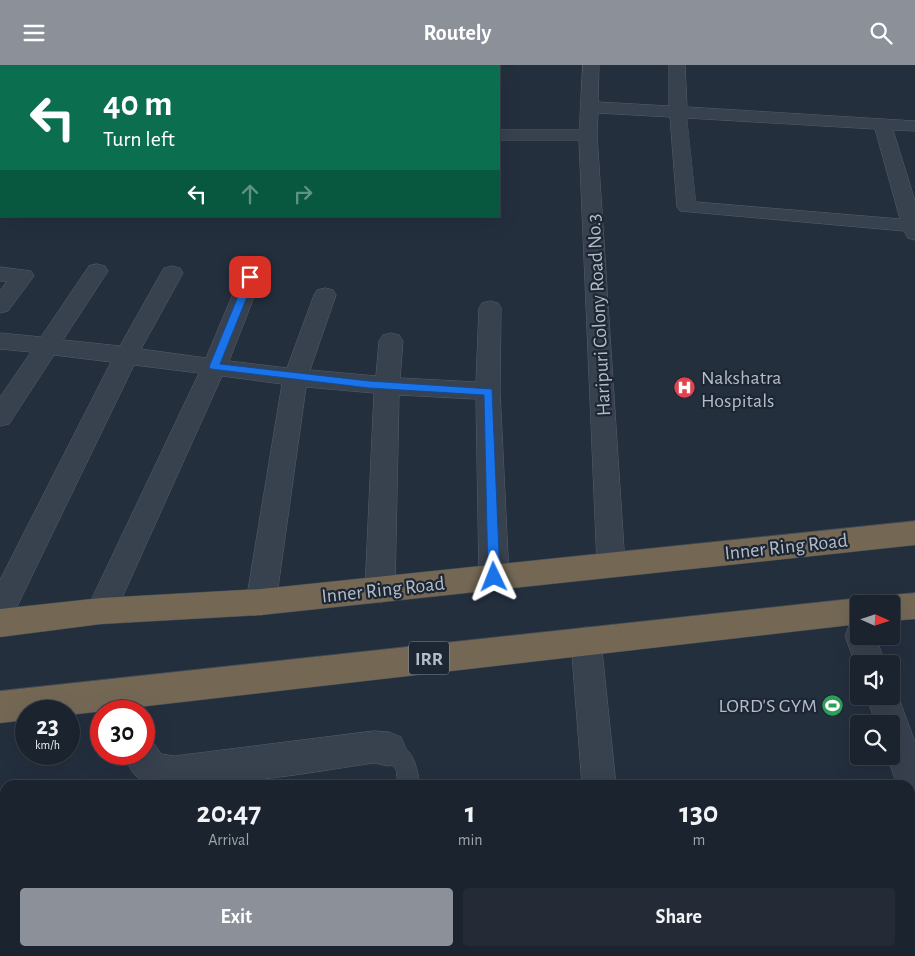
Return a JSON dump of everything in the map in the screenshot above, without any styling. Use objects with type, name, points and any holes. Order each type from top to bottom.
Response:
[{"type":"highway","name":"Inner Ring Road","points":[[0,623],[101,611],[261,602],[915,533]]},
{"type":"highway","points":[[900,607],[915,606]]},
{"type":"highway","name":"IRR","points":[[142,700],[586,641],[850,623]]},
{"type":"highway","name":"IRR","points":[[0,707],[90,703]]},
{"type":"street","name":"Haripuri Colony Road No.3","points":[[591,65],[588,135],[611,565]]},
{"type":"street","points":[[677,65],[678,112],[687,207],[912,219],[882,124]]},
{"type":"street","points":[[589,107],[915,126]]},
{"type":"street","points":[[500,135],[588,135]]},
{"type":"street","points":[[0,417],[49,346],[97,271]]},
{"type":"street","points":[[0,609],[126,356],[172,273]]},
{"type":"street","points":[[0,274],[23,276],[0,307]]},
{"type":"street","points":[[101,611],[214,367],[250,277]]},
{"type":"street","points":[[261,602],[295,377],[325,295]]},
{"type":"street","points":[[490,308],[488,391],[494,577]]},
{"type":"street","points":[[0,341],[295,377],[387,386],[488,391]]},
{"type":"street","points":[[380,590],[387,386],[392,341]]},
{"type":"street","points":[[586,641],[600,780]]},
{"type":"street","points":[[885,705],[912,780]]},
{"type":"street","points":[[149,765],[156,771],[174,773],[374,747],[389,749]]},
{"type":"lane","points":[[389,749],[406,764],[408,780]]},
{"type":"place","name":"Nakshatra Hospitals","points":[[685,388]]},
{"type":"place","name":"LORD'S GYM","points":[[833,705]]},
{"type":"route","points":[[250,277],[214,367],[387,386],[488,391],[494,577]]}]
